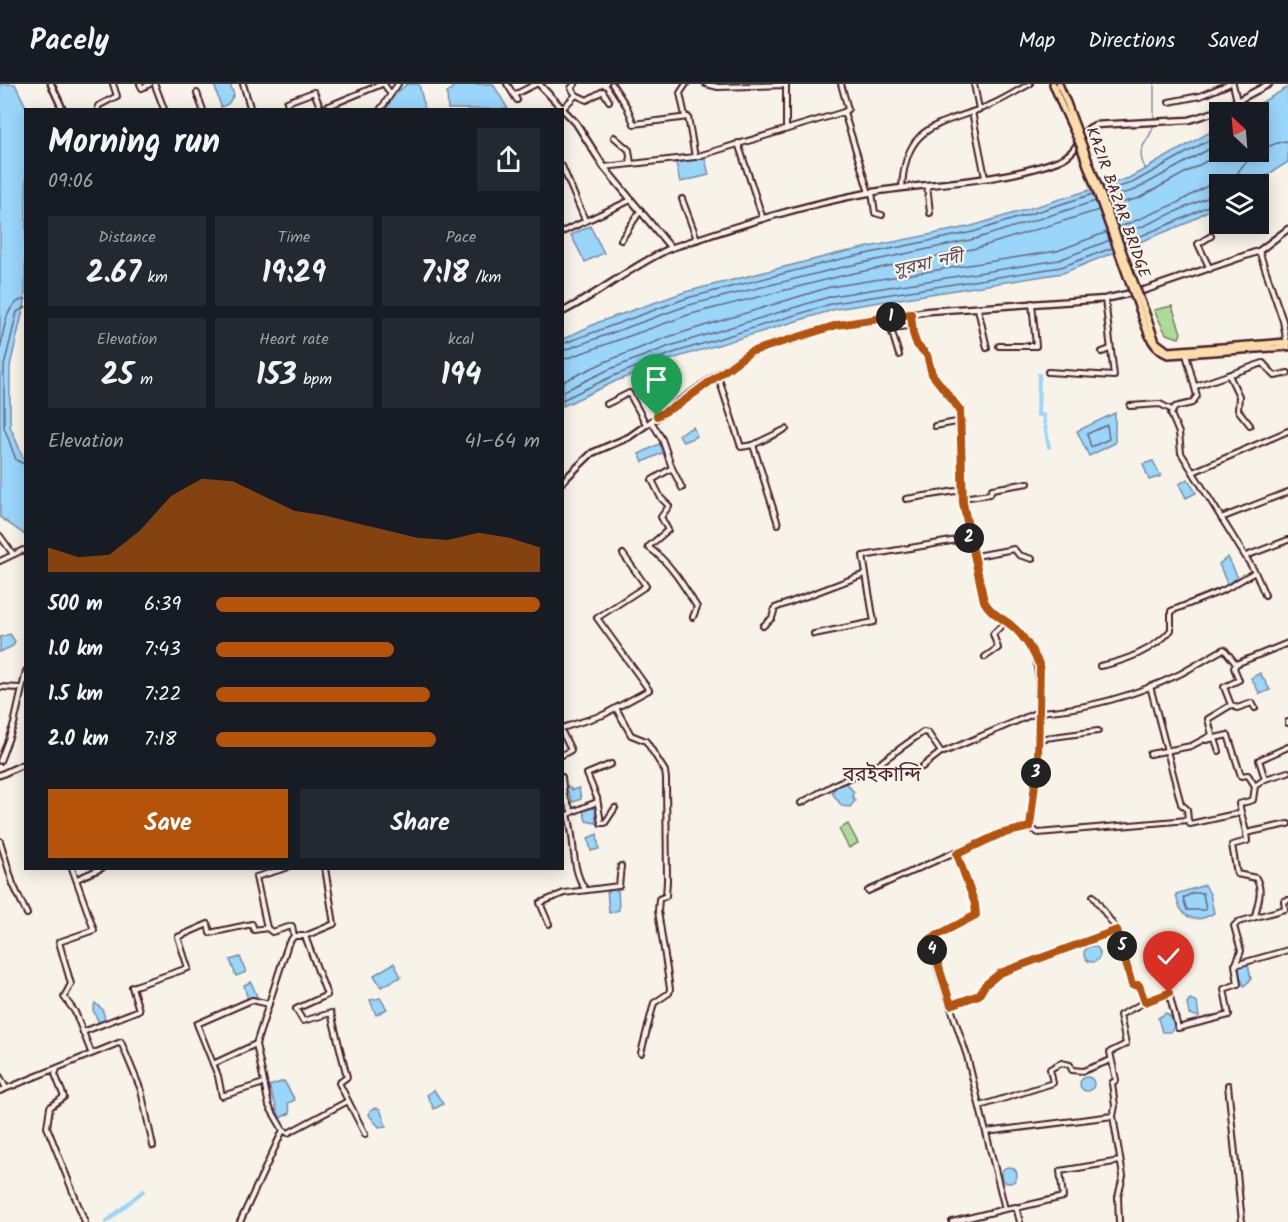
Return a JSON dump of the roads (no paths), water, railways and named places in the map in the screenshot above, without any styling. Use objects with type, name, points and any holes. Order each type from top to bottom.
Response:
[{"type":"main road","points":[[1053,84],[1064,104]]},
{"type":"main road","points":[[1059,84],[1064,104],[1156,350],[1168,356],[1288,345]]},
{"type":"street","points":[[51,84],[62,108]]},
{"type":"street","points":[[98,108],[117,96],[113,84]]},
{"type":"street","points":[[140,84],[142,88],[154,84],[164,108]]},
{"type":"street","points":[[243,84],[250,106]]},
{"type":"street","points":[[323,108],[383,84],[390,93]]},
{"type":"street","points":[[381,108],[398,84]]},
{"type":"street","points":[[507,84],[517,100]]},
{"type":"street","points":[[514,95],[538,84],[562,108],[576,95]]},
{"type":"street","points":[[575,84],[571,88],[576,95],[587,100],[603,91],[609,101]]},
{"type":"street","points":[[612,84],[627,106],[634,124],[685,116]]},
{"type":"street","points":[[686,84],[680,93],[685,116],[690,120],[695,157]]},
{"type":"street","points":[[706,84],[713,86],[787,84],[786,128]]},
{"type":"street","points":[[604,167],[695,157],[844,112],[848,109],[841,84]]},
{"type":"street","points":[[974,84],[979,109]]},
{"type":"street","points":[[902,188],[907,152],[926,131],[1030,84]]},
{"type":"street","points":[[1169,102],[1200,96],[1231,84],[1238,101]]},
{"type":"street","points":[[564,311],[609,286],[653,256],[697,239],[870,193],[1014,172],[1074,153],[1086,129],[1095,125],[1189,120],[1238,101],[1268,84]]},
{"type":"street","points":[[289,108],[287,102],[314,92],[320,108]]},
{"type":"street","points":[[197,93],[202,108]]},
{"type":"street","points":[[564,110],[576,123],[604,167],[671,248]]},
{"type":"street","points":[[844,112],[875,213],[882,215]]},
{"type":"street","points":[[972,112],[985,177]]},
{"type":"street","points":[[614,137],[629,150],[631,164]]},
{"type":"street","points":[[738,143],[763,220]]},
{"type":"street","points":[[564,171],[585,220]]},
{"type":"street","points":[[927,185],[930,213]]},
{"type":"street","points":[[682,199],[697,239]]},
{"type":"street","points":[[564,231],[632,200]]},
{"type":"street","points":[[621,240],[641,210]]},
{"type":"street","points":[[564,480],[599,448],[629,437],[750,352],[764,347],[837,325],[911,314],[1105,298],[1171,283],[1259,251],[1288,229]]},
{"type":"street","points":[[1210,269],[1198,244],[1211,236]]},
{"type":"street","points":[[1259,251],[1283,321],[1288,345]]},
{"type":"street","points":[[1048,372],[1114,376],[1105,298]]},
{"type":"street","points":[[999,346],[1036,346],[1032,303]]},
{"type":"street","points":[[978,309],[987,348]]},
{"type":"street","points":[[911,314],[917,345],[927,355],[932,374],[960,410],[962,498],[984,601],[989,610],[1020,635],[1040,666],[1038,739],[1030,827]]},
{"type":"street","points":[[898,355],[891,328],[912,325]]},
{"type":"street","points":[[1102,352],[1110,349]]},
{"type":"street","points":[[1130,406],[1160,404],[1172,410],[1196,400],[1196,386],[1186,353]]},
{"type":"street","points":[[1196,386],[1263,363],[1275,376],[1288,373]]},
{"type":"street","points":[[1229,375],[1239,396],[1238,411],[1250,425]]},
{"type":"street","points":[[718,376],[741,447],[753,445],[786,429]]},
{"type":"street","points":[[607,404],[629,393],[662,439],[682,488]]},
{"type":"street","points":[[1172,410],[1181,453],[1246,556],[1265,595]]},
{"type":"street","points":[[935,426],[962,421]]},
{"type":"street","points":[[1192,472],[1288,432]]},
{"type":"street","points":[[753,445],[778,524]]},
{"type":"street","points":[[672,468],[652,480],[661,498],[669,506],[661,517],[668,530],[648,547],[658,554],[684,585],[697,607],[693,617]]},
{"type":"street","points":[[962,498],[990,494],[992,489],[1028,483]]},
{"type":"street","points":[[906,499],[962,490]]},
{"type":"street","points":[[1221,518],[1288,492]]},
{"type":"street","points":[[0,536],[14,554]]},
{"type":"street","points":[[814,634],[874,622],[862,558],[864,555],[969,538]]},
{"type":"street","points":[[1246,556],[1288,540]]},
{"type":"street","points":[[976,556],[1014,549],[1019,555],[1032,559]]},
{"type":"street","points":[[0,561],[14,554],[24,552]]},
{"type":"street","points":[[564,729],[616,708],[649,690],[597,618],[646,586],[623,554]]},
{"type":"street","points":[[1100,666],[1129,657],[1165,638],[1171,630],[1171,611],[1224,590],[1255,572]]},
{"type":"street","points":[[763,626],[772,618],[776,608],[865,574]]},
{"type":"street","points":[[985,657],[998,648],[993,634],[1005,622]]},
{"type":"street","points":[[1255,708],[1252,703],[1237,708],[1231,705],[1224,687],[1239,680],[1233,668],[1236,664],[1288,643]]},
{"type":"street","points":[[922,766],[941,752],[1038,712],[1098,705],[1150,686],[1224,649],[1236,664]]},
{"type":"street","points":[[0,761],[14,724],[24,677]]},
{"type":"street","points":[[1150,686],[1181,804],[1187,809],[1190,824],[1213,821],[1240,813]]},
{"type":"street","points":[[0,687],[20,688]]},
{"type":"street","points":[[1206,740],[1212,732],[1208,719],[1231,705]]},
{"type":"street","points":[[616,708],[631,735],[646,741],[665,771],[666,779],[668,881],[666,896],[659,899],[658,911],[670,989],[669,993],[654,1003],[641,1053]]},
{"type":"street","points":[[1038,739],[1098,731]]},
{"type":"street","points":[[801,803],[837,783],[873,768],[923,732],[928,733],[941,752]]},
{"type":"street","points":[[564,734],[571,750],[564,755]]},
{"type":"street","points":[[1150,754],[1228,735],[1241,776],[1248,775],[1255,786],[1253,800],[1240,803],[1240,813],[1247,841],[1232,845],[1237,874],[1256,878],[1259,883],[1261,897],[1256,917]]},
{"type":"street","points":[[1215,739],[1220,751]]},
{"type":"street","points":[[1265,779],[1259,760],[1288,747]]},
{"type":"street","points":[[0,775],[24,764]]},
{"type":"street","points":[[611,764],[587,774],[597,802],[601,823],[605,823],[615,808]]},
{"type":"street","points":[[1255,786],[1265,779],[1288,772]]},
{"type":"street","points":[[564,796],[572,812]]},
{"type":"street","points":[[585,890],[578,879],[568,815],[597,802]]},
{"type":"street","points":[[1030,827],[1038,833],[1047,833],[1188,820]]},
{"type":"street","points":[[1246,832],[1288,824]]},
{"type":"street","points":[[868,891],[1000,834],[1030,827]]},
{"type":"street","points":[[0,841],[13,884],[27,914]]},
{"type":"street","points":[[957,854],[975,904],[976,915],[930,939],[929,942],[951,1005],[980,1106],[1005,1209]]},
{"type":"street","points":[[549,924],[540,903],[564,893],[619,886],[621,866]]},
{"type":"street","points":[[73,870],[94,930],[60,942],[71,984],[64,997],[75,1012],[91,1052]]},
{"type":"street","points":[[77,879],[97,870]]},
{"type":"street","points":[[279,870],[256,877],[267,928],[272,932],[292,926],[294,936],[288,944],[256,1044],[268,1106],[282,1130],[288,1133],[295,1132],[348,1101]]},
{"type":"street","points":[[294,936],[305,936],[334,924],[325,870]]},
{"type":"street","points":[[1093,896],[1117,930],[1132,985],[1139,985],[1145,1002]]},
{"type":"street","points":[[1119,1222],[1118,1197],[1122,1176],[1113,1116],[1115,1106],[1112,1083],[1116,1080],[1110,1052],[1126,1044],[1120,1015],[1169,993],[1178,1028],[1229,1015],[1224,989],[1238,984],[1235,965],[1241,951],[1234,926],[1285,909],[1284,901],[1288,900]]},
{"type":"street","points":[[84,1032],[139,1010],[132,987],[188,968],[178,937],[208,924],[210,933],[252,924],[254,930],[267,928]]},
{"type":"street","points":[[951,1005],[979,995],[985,985],[1000,973],[1117,930]]},
{"type":"street","points":[[305,936],[327,995],[296,1009],[303,1021],[331,1013],[347,1077],[339,1083],[365,1134]]},
{"type":"street","points":[[1235,965],[1288,950]]},
{"type":"street","points":[[264,1083],[222,1096],[213,1064],[197,1024],[252,1000],[269,1004]]},
{"type":"street","points":[[0,1091],[57,1069],[91,1052],[121,1042],[141,1090],[153,1146]]},
{"type":"street","points":[[213,1064],[256,1044]]},
{"type":"street","points":[[980,1106],[1053,1083],[1050,1069],[1061,1063],[1070,1065],[1072,1070],[1083,1071],[1111,1060]]},
{"type":"street","points":[[57,1069],[55,1074],[64,1097],[50,1107],[47,1126],[85,1222]]},
{"type":"street","points":[[0,1077],[6,1088]]},
{"type":"street","points":[[1228,1085],[1240,1190],[1237,1195],[1242,1222]]},
{"type":"street","points":[[986,1132],[1113,1116]]},
{"type":"street","points":[[240,1222],[282,1130]]},
{"type":"street","points":[[952,1222],[1063,1197],[1060,1171],[1120,1161]]},
{"type":"street","points":[[1016,1208],[1020,1222]]},
{"type":"water","points":[[0,84],[15,84],[27,108],[24,108],[24,306],[10,366],[10,426],[24,460],[24,534],[0,517]]},
{"type":"water","points":[[214,84],[230,84],[234,95],[228,104],[221,107]]},
{"type":"water","points":[[407,84],[419,84],[425,108],[387,108],[392,97]]},
{"type":"water","points":[[456,84],[493,84],[507,108],[448,108],[447,93]]},
{"type":"water","name":"সুরমা নদী","points":[[1288,87],[1288,162],[1269,174],[1209,174],[1209,210],[1187,223],[1063,273],[836,309],[675,358],[616,381],[564,406],[564,339],[599,322],[685,292],[840,253],[972,226],[1129,178],[1209,133],[1209,162],[1269,162],[1269,102],[1262,102]]},
{"type":"water","points":[[705,158],[709,175],[680,182],[676,163]]},
{"type":"water","points":[[590,226],[604,253],[585,262],[571,235]]},
{"type":"water","points":[[1115,413],[1115,443],[1089,456],[1077,431]]},
{"type":"water","points":[[693,427],[697,436],[683,442],[679,434]]},
{"type":"water","points":[[661,443],[664,452],[643,462],[639,454]]},
{"type":"water","points":[[1153,461],[1161,476],[1149,480],[1143,464]]},
{"type":"water","points":[[1188,479],[1196,493],[1186,498],[1179,484]]},
{"type":"water","points":[[1228,557],[1239,580],[1228,586],[1219,564]]},
{"type":"water","points":[[10,634],[15,641],[13,646],[0,652],[0,637]]},
{"type":"water","points":[[1260,673],[1270,690],[1260,694],[1251,678]]},
{"type":"water","points":[[843,783],[854,792],[852,795],[855,801],[850,807],[842,806],[832,793],[836,786]]},
{"type":"water","points":[[568,786],[572,790],[579,788],[581,799],[573,802],[566,789]]},
{"type":"water","points":[[596,808],[596,823],[586,821],[583,809]]},
{"type":"water","points":[[597,834],[599,849],[591,851],[588,838]]},
{"type":"water","points":[[1205,885],[1210,894],[1214,913],[1200,919],[1188,917],[1180,908],[1176,894]]},
{"type":"water","points":[[618,887],[619,910],[609,913],[607,889]]},
{"type":"water","points":[[1092,946],[1098,948],[1100,954],[1098,960],[1092,962],[1086,960],[1084,954],[1086,948]]},
{"type":"water","points":[[240,957],[246,972],[236,976],[230,960]]},
{"type":"water","points":[[394,963],[401,977],[381,987],[374,975]]},
{"type":"water","points":[[1248,964],[1251,979],[1244,986],[1239,974],[1239,966]]},
{"type":"water","points":[[251,982],[257,996],[248,1000],[244,985]]},
{"type":"water","points":[[380,998],[387,1009],[376,1015],[370,1000]]},
{"type":"water","points":[[1190,999],[1197,1002],[1199,1017],[1189,1014],[1187,1003]]},
{"type":"water","points":[[95,1003],[102,1009],[106,1021],[99,1023],[93,1010]]},
{"type":"water","points":[[1166,1013],[1171,1017],[1174,1026],[1171,1032],[1162,1032],[1158,1018]]},
{"type":"water","points":[[1087,1077],[1092,1079],[1094,1084],[1092,1089],[1087,1091],[1082,1089],[1080,1084],[1082,1079]]},
{"type":"water","points":[[284,1081],[295,1100],[288,1103],[290,1113],[280,1118],[269,1086]]},
{"type":"water","points":[[434,1090],[443,1104],[434,1109],[427,1095]]},
{"type":"water","points":[[380,1109],[386,1126],[379,1127],[369,1115],[370,1110]]},
{"type":"water","points":[[1006,1167],[1012,1167],[1017,1175],[1015,1181],[1006,1183],[1001,1178],[1001,1172]]},
{"type":"waterway","points":[[1154,84],[1154,119]]},
{"type":"waterway","points":[[1146,170],[1142,162],[1142,150],[1154,124]]},
{"type":"waterway","points":[[1039,375],[1038,415],[1043,415],[1049,447]]},
{"type":"waterway","points":[[106,1222],[143,1191]]},
{"type":"district","name":"বরইকান্দি","points":[[882,774]]}]
